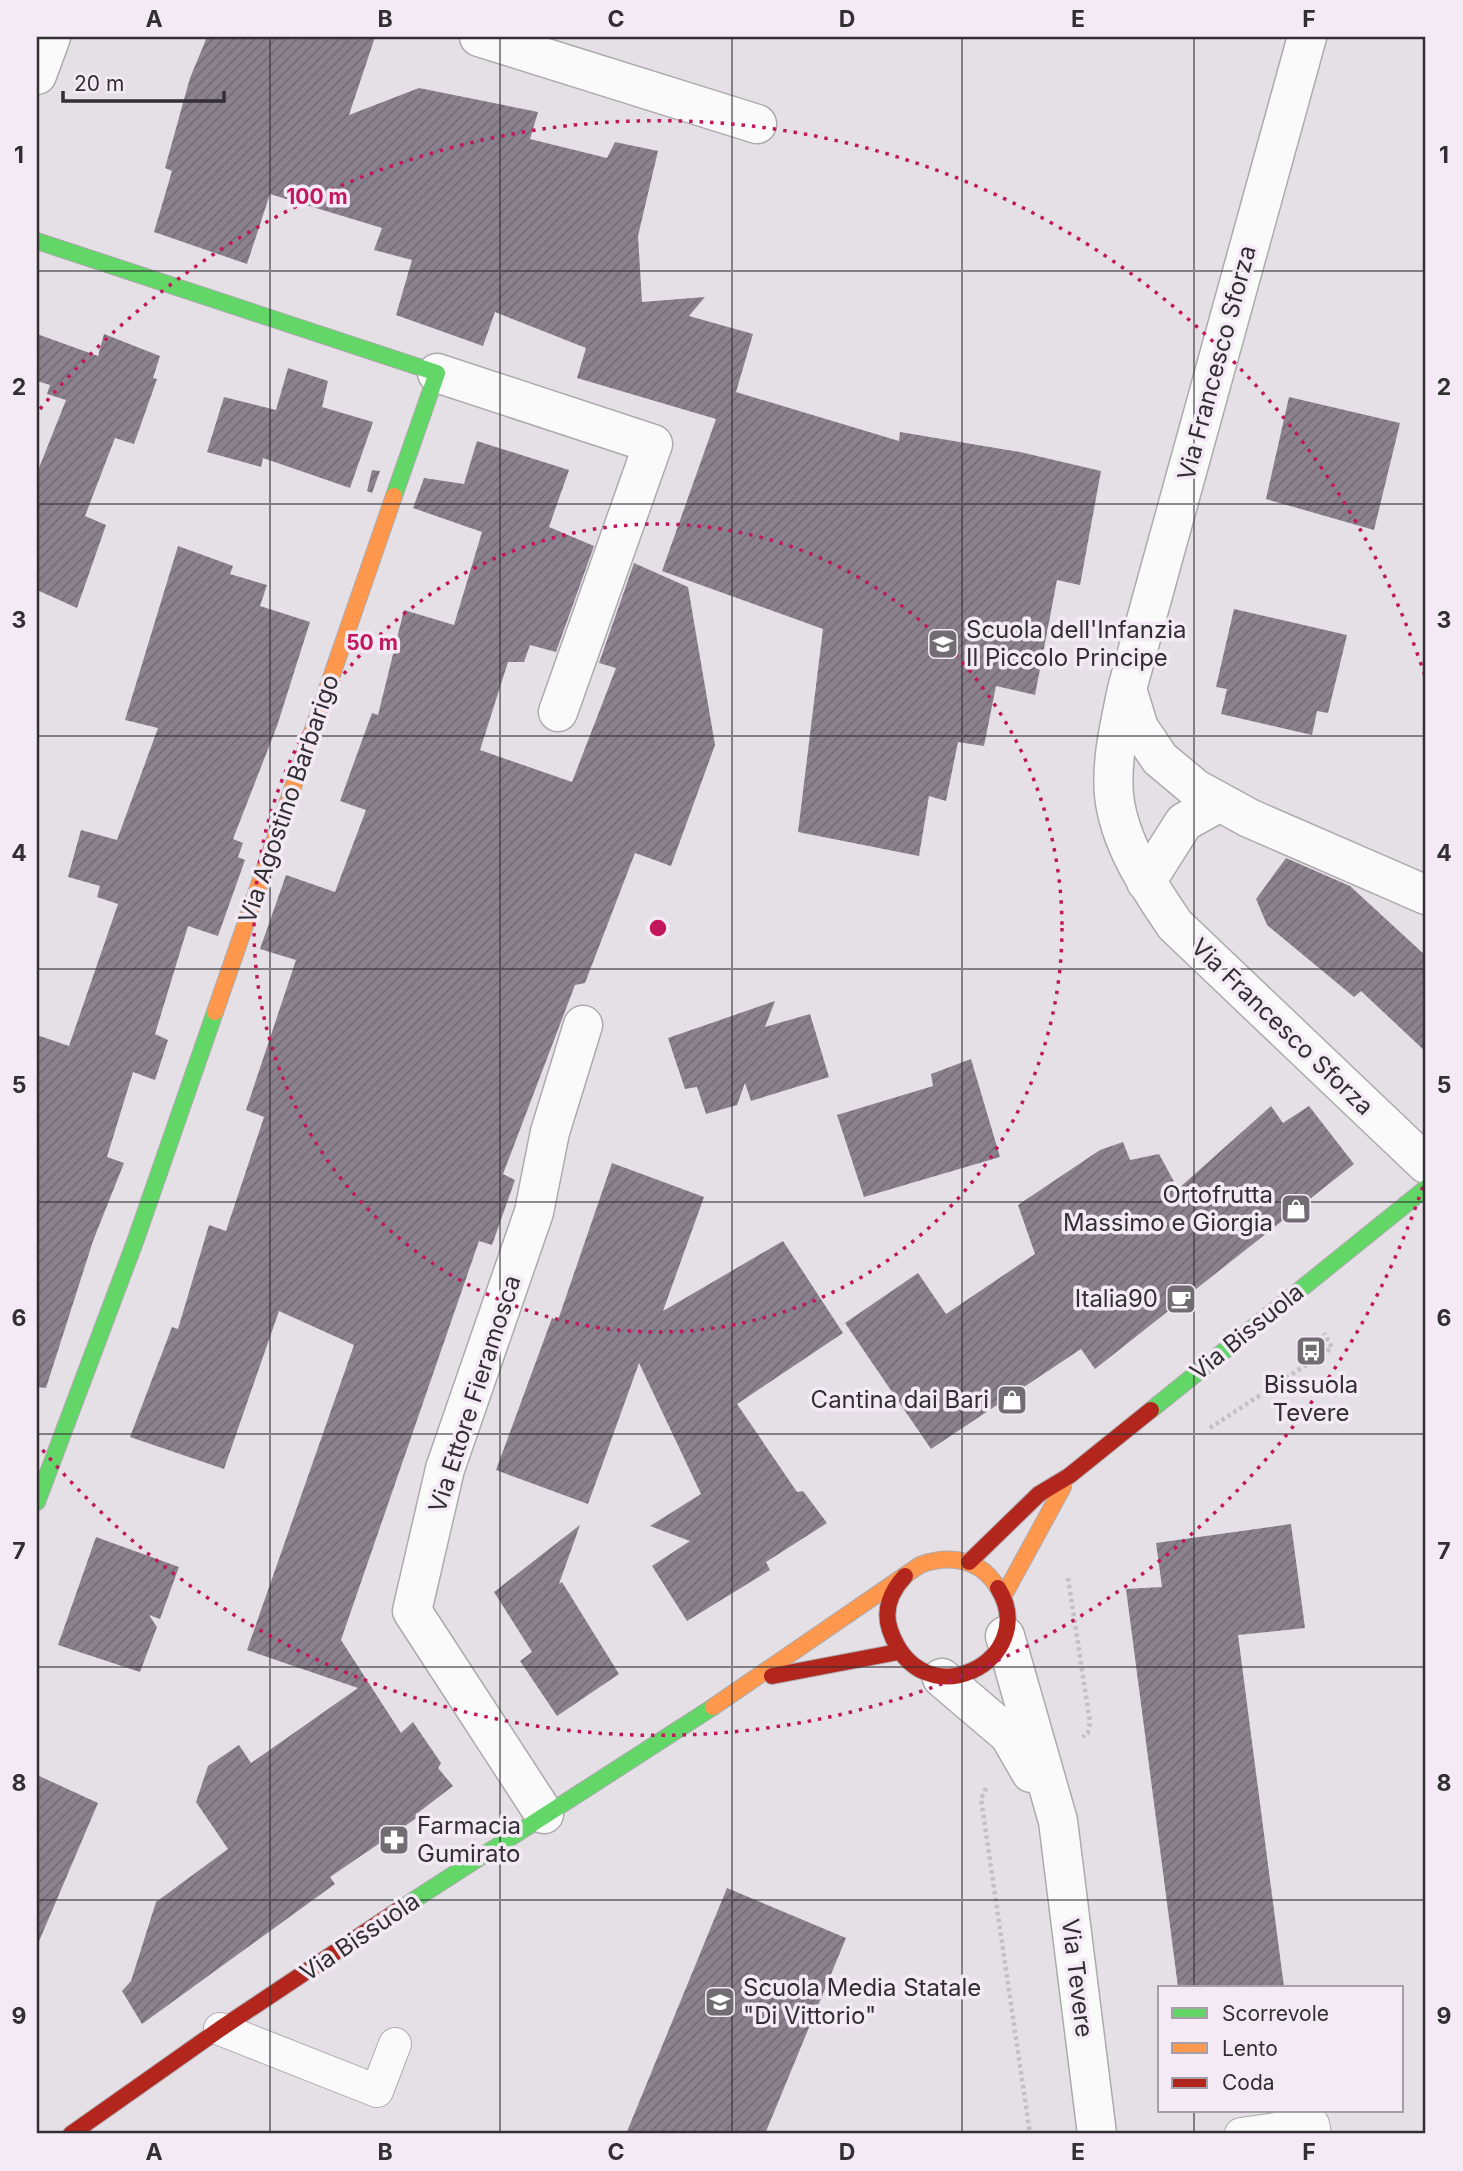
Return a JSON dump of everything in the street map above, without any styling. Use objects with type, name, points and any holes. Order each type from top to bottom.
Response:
[{"type":"street","points":[[37,75],[51,37]]},
{"type":"street","points":[[479,37],[757,124]]},
{"type":"street","name":"Via Francesco Sforza","points":[[1307,37],[1127,688],[1115,749],[1114,796],[1126,838],[1146,883],[1175,926],[1426,1164]]},
{"type":"street","points":[[37,241],[653,444],[558,712]]},
{"type":"street","name":"Via Agostino Barbarigo","points":[[37,1502],[135,1242],[437,373]]},
{"type":"street","points":[[1127,688],[1139,729],[1160,759],[1196,789],[1426,895]]},
{"type":"street","points":[[1146,883],[1184,822],[1220,802]]},
{"type":"street","name":"Via Ettore Fieramosca","points":[[544,1814],[412,1611],[445,1469],[534,1212],[550,1132],[583,1025]]},
{"type":"street","name":"Via Bissuola","points":[[71,2134],[220,2029],[544,1814],[760,1678],[930,1560],[948,1558],[969,1562],[1039,1494],[1069,1476],[1426,1188]]},
{"type":"street","name":"Via Bissuola","points":[[1004,1595],[1069,1476]]},
{"type":"street","points":[[905,1576],[889,1595],[890,1638],[898,1652],[913,1667],[942,1678],[956,1678],[979,1669],[997,1653],[1008,1621],[1004,1595],[990,1575],[969,1562]]},
{"type":"street","name":"Via Tevere","points":[[1005,1636],[1034,1763],[1058,1821],[1097,2134]]},
{"type":"street","name":"Via Bissuola","points":[[760,1678],[898,1652]]},
{"type":"street","name":"Via Tevere","points":[[942,1678],[1009,1735],[1034,1763]]},
{"type":"lane","points":[[220,2029],[377,2091],[396,2044]]},
{"type":"lane","points":[[1241,2134],[1313,2124],[1315,2134]]},
{"type":"path","points":[[1206,1430],[1332,1348],[1318,1323]]},
{"type":"path","points":[[1030,2134],[981,1799],[983,1791],[990,1784],[1088,1733],[1090,1722],[1067,1566]]},
{"type":"building","points":[[207,37],[375,37],[349,115],[419,88],[538,112],[530,139],[607,158],[615,142],[658,151],[638,236],[642,302],[705,297],[689,316],[753,334],[736,392],[899,441],[900,432],[1020,452],[1101,471],[1080,585],[1057,580],[1035,695],[996,686],[984,746],[958,742],[946,801],[929,796],[919,856],[798,832],[823,629],[662,571],[716,419],[577,378],[586,348],[495,312],[483,346],[396,315],[412,260],[374,250],[382,228],[270,194],[247,264],[154,232],[172,171],[165,168],[190,78]]},
{"type":"building","points":[[37,334],[98,356],[104,334],[160,356],[153,378],[157,379],[134,444],[115,438],[85,516],[106,525],[77,608],[37,590],[37,473],[66,400],[47,394],[50,385],[37,381]]},
{"type":"building","points":[[288,368],[328,381],[322,407],[373,422],[350,488],[263,458],[261,467],[207,452],[224,397],[276,410]]},
{"type":"building","points":[[1289,397],[1400,423],[1374,530],[1266,499]]},
{"type":"building","points":[[477,441],[569,470],[549,527],[594,546],[556,652],[530,645],[524,662],[508,662],[480,750],[572,782],[616,668],[599,663],[634,563],[688,587],[715,745],[671,866],[635,853],[585,983],[575,985],[503,1174],[515,1180],[492,1245],[479,1241],[341,1640],[401,1733],[413,1722],[441,1763],[438,1768],[453,1786],[419,1812],[421,1815],[330,1877],[335,1884],[142,2024],[122,1991],[131,1981],[156,1902],[228,1849],[196,1802],[208,1766],[239,1745],[251,1763],[358,1688],[247,1650],[354,1345],[279,1311],[224,1469],[130,1437],[172,1327],[178,1329],[209,1225],[226,1231],[264,1117],[246,1110],[296,960],[260,949],[286,875],[335,892],[366,810],[340,801],[372,713],[378,715],[404,610],[454,625],[482,532],[413,508],[424,478],[464,484]]},
{"type":"building","points":[[372,470],[380,471],[372,493],[367,491]]},
{"type":"building","points":[[178,546],[233,566],[230,574],[267,585],[260,606],[310,622],[277,726],[233,839],[243,843],[238,857],[245,860],[218,936],[188,926],[155,1034],[168,1040],[155,1080],[133,1072],[107,1157],[124,1163],[93,1241],[46,1388],[37,1387],[37,1035],[69,1046],[118,904],[97,897],[100,886],[68,877],[81,830],[117,840],[158,728],[125,720]]},
{"type":"building","points":[[1234,609],[1347,635],[1328,713],[1317,711],[1312,735],[1221,714],[1227,689],[1216,687]]},
{"type":"building","points":[[1286,858],[1350,886],[1426,956],[1426,1052],[1361,991],[1354,997],[1267,925],[1256,899]]},
{"type":"building","points":[[775,1001],[765,1027],[810,1014],[829,1077],[751,1101],[745,1083],[737,1105],[706,1114],[697,1087],[685,1089],[668,1038]]},
{"type":"building","points":[[971,1059],[1000,1157],[864,1197],[837,1115],[933,1086],[931,1074]]},
{"type":"building","points":[[1271,1106],[1283,1123],[1309,1106],[1354,1164],[1095,1369],[1081,1349],[931,1449],[845,1323],[918,1273],[946,1314],[1035,1254],[1018,1205],[1100,1150],[1123,1142],[1130,1160],[1159,1154],[1178,1189]]},
{"type":"building","points":[[612,1163],[704,1197],[663,1311],[783,1241],[843,1333],[737,1404],[797,1492],[803,1491],[827,1523],[766,1562],[770,1570],[687,1621],[652,1566],[690,1541],[650,1526],[701,1494],[639,1363],[588,1504],[496,1470],[552,1318],[558,1320]]},
{"type":"building","points":[[1291,1524],[1305,1628],[1238,1635],[1284,1986],[1178,1986],[1126,1589],[1162,1587],[1156,1543]]},
{"type":"building","points":[[580,1525],[559,1584],[562,1582],[619,1674],[557,1716],[520,1661],[532,1652],[494,1592]]},
{"type":"building","points":[[96,1537],[179,1567],[160,1619],[149,1615],[157,1627],[140,1672],[58,1645]]},
{"type":"building","points":[[37,1775],[98,1803],[37,1946]]},
{"type":"building","points":[[727,1888],[846,1938],[765,2134],[626,2134]]},
{"type":"traffic: fast","points":[[37,241],[437,373],[394,496]]},
{"type":"traffic: fast","points":[[37,1502],[135,1242],[215,1012]]},
{"type":"traffic: fast","points":[[1151,1410],[1426,1188]]},
{"type":"traffic: fast","points":[[400,1909],[713,1707]]},
{"type":"traffic: slow","points":[[215,1012],[394,496]]},
{"type":"traffic: slow","points":[[1004,1595],[1063,1487]]},
{"type":"traffic: slow","points":[[713,1707],[920,1565],[942,1560],[964,1562],[983,1571],[998,1588]]},
{"type":"traffic: jam","points":[[969,1562],[1039,1494],[1069,1476],[1151,1410]]},
{"type":"traffic: jam","points":[[905,1576],[896,1588],[888,1608],[890,1630],[906,1658],[927,1673],[950,1676],[973,1670],[992,1657],[1004,1638],[1007,1614],[998,1588]]},
{"type":"traffic: jam","points":[[772,1676],[898,1652]]},
{"type":"traffic: jam","points":[[71,2134],[220,2029],[400,1909]]},
{"type":"place","name":"Scuola dell'Infanzia Il Piccolo Principe","points":[[943,644]]},
{"type":"place","name":"Ortofrutta Massimo e Giorgia","points":[[1296,1209]]},
{"type":"place","name":"Italia90","points":[[1181,1299]]},
{"type":"place","name":"Bissuola Tevere","points":[[1311,1351]]},
{"type":"place","name":"Cantina dai Bari","points":[[1012,1400]]},
{"type":"place","name":"Farmacia Gumirato","points":[[394,1840]]},
{"type":"place","name":"Scuola Media Statale \"Di Vittorio\"","points":[[720,2002]]}]
